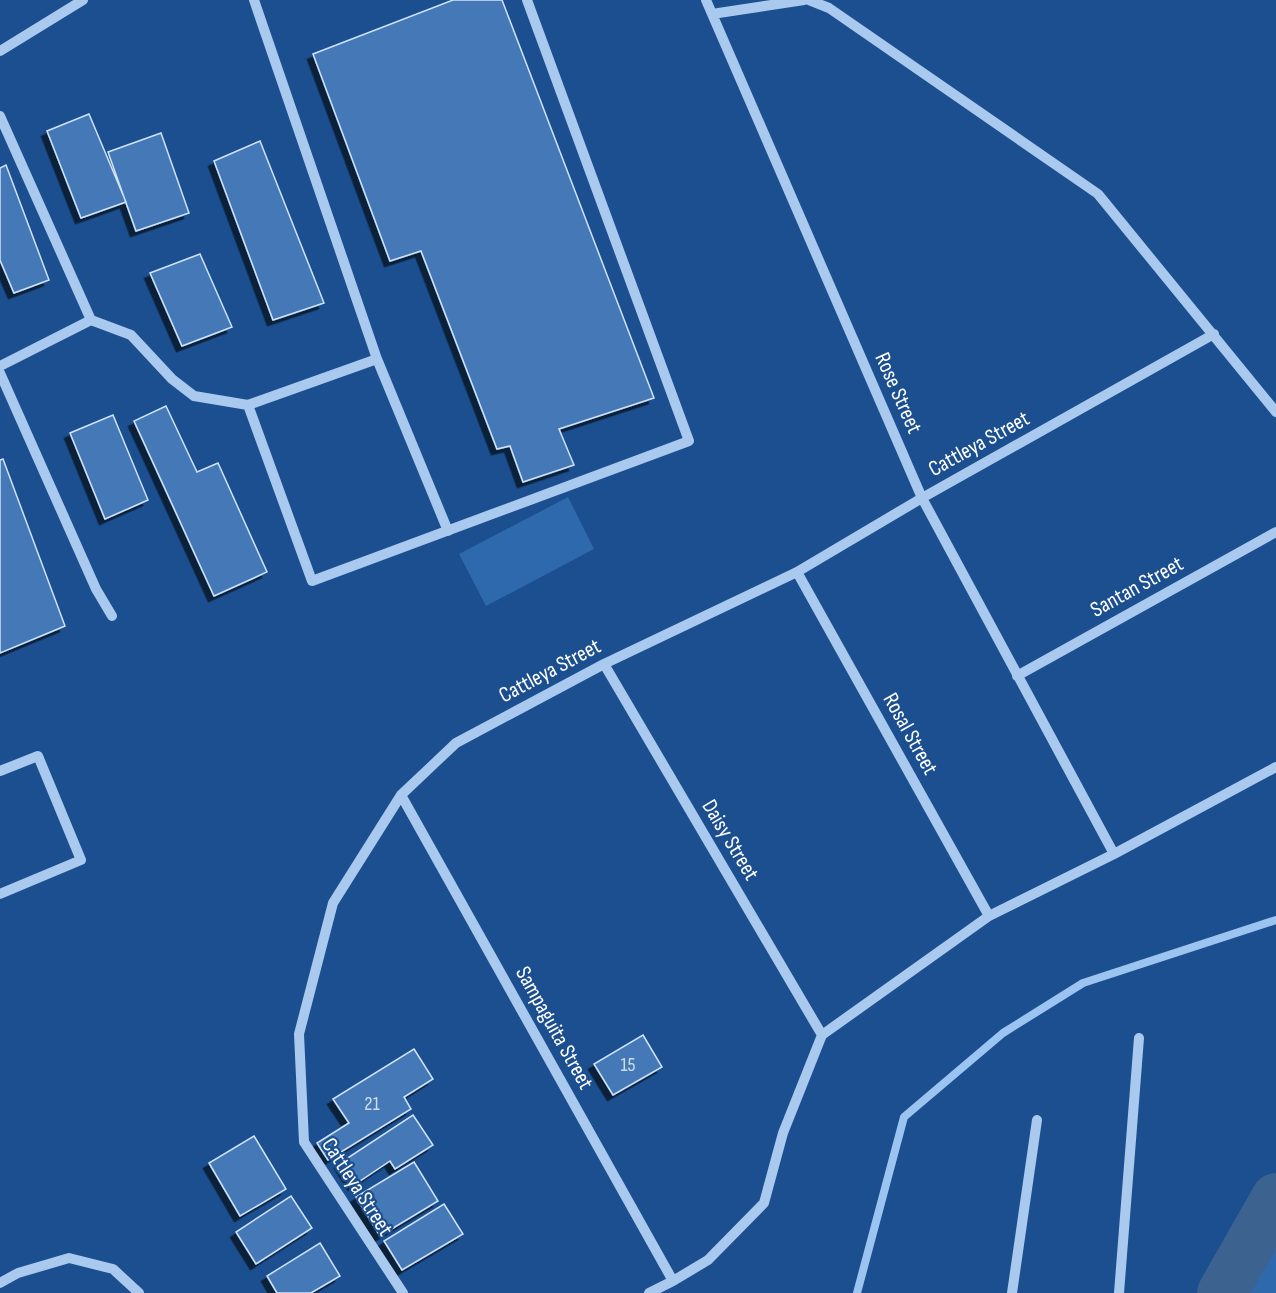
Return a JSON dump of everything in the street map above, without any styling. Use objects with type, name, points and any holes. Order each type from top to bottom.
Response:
[{"type":"street","points":[[0,51],[83,0]]},
{"type":"street","points":[[254,0],[376,359],[448,531]]},
{"type":"street","points":[[248,405],[312,581],[689,441],[527,0]]},
{"type":"street","name":"Rose Street","points":[[706,0],[922,498],[1113,854]]},
{"type":"street","points":[[712,14],[804,0]]},
{"type":"street","points":[[809,0],[829,8],[1098,194],[1276,412]]},
{"type":"street","points":[[0,116],[91,320],[131,335],[172,379],[194,396],[248,405],[376,359]]},
{"type":"street","points":[[0,366],[91,320]]},
{"type":"street","name":"Cattleya Street","points":[[403,1293],[304,1142],[299,1034],[333,903],[400,795],[456,743],[604,664],[797,572],[922,498],[1214,334]]},
{"type":"street","points":[[0,374],[96,589],[111,616]]},
{"type":"street","name":"Santan Street","points":[[1017,676],[1276,531]]},
{"type":"street","name":"Rosal Street","points":[[797,572],[989,916]]},
{"type":"street","name":"Daisy Street","points":[[604,664],[822,1035]]},
{"type":"street","points":[[0,771],[39,756],[81,860],[0,894]]},
{"type":"street","points":[[649,1293],[708,1260],[764,1203],[783,1132],[822,1035],[989,916],[1113,854],[1276,766]]},
{"type":"street","name":"Sampaguita Street","points":[[400,795],[673,1281]]},
{"type":"street","points":[[1119,1293],[1139,1038]]},
{"type":"street","points":[[1012,1293],[1037,1120]]},
{"type":"street","points":[[0,1283],[18,1273],[69,1258],[113,1269],[139,1293]]},
{"type":"shaded area","points":[[568,497],[594,549],[486,606],[459,554]]},
{"type":"shaded area","points":[[1276,1198],[1276,1293],[1222,1293],[1229,1281]]},
{"type":"building","points":[[453,0],[502,0],[654,398],[559,429],[574,465],[523,482],[510,446],[497,449],[421,251],[390,261],[313,54]]},
{"type":"building","points":[[89,114],[126,202],[81,218],[47,131]]},
{"type":"building","points":[[161,133],[189,213],[136,231],[108,152]]},
{"type":"building","points":[[260,141],[324,303],[273,320],[214,161]]},
{"type":"building","points":[[6,165],[49,280],[14,293],[0,260],[0,168]]},
{"type":"building","points":[[200,254],[232,327],[182,346],[150,273]]},
{"type":"building","points":[[166,406],[197,472],[218,463],[267,572],[214,596],[134,421]]},
{"type":"building","points":[[113,415],[148,500],[105,519],[70,433]]},
{"type":"building","points":[[3,459],[65,626],[0,653],[0,460]]},
{"type":"building","points":[[643,1035],[662,1067],[613,1095],[594,1064]]},
{"type":"building","points":[[414,1049],[433,1079],[404,1097],[411,1109],[328,1160],[317,1143],[349,1123],[333,1099]]},
{"type":"building","points":[[413,1115],[433,1145],[395,1169],[390,1161],[354,1185],[340,1163]]},
{"type":"building","points":[[254,1136],[286,1189],[240,1216],[209,1163]]},
{"type":"building","points":[[414,1162],[438,1201],[380,1236],[356,1197]]},
{"type":"building","points":[[291,1196],[312,1228],[256,1264],[236,1232]]},
{"type":"building","points":[[444,1204],[463,1234],[402,1270],[384,1241]]},
{"type":"building","points":[[320,1243],[340,1276],[311,1293],[277,1293],[267,1276]]},
{"type":"waterway","points":[[857,1293],[904,1117],[1003,1033],[1083,983],[1276,920]]},
{"type":"waterway","points":[[1222,1293],[1276,1198]]}]
